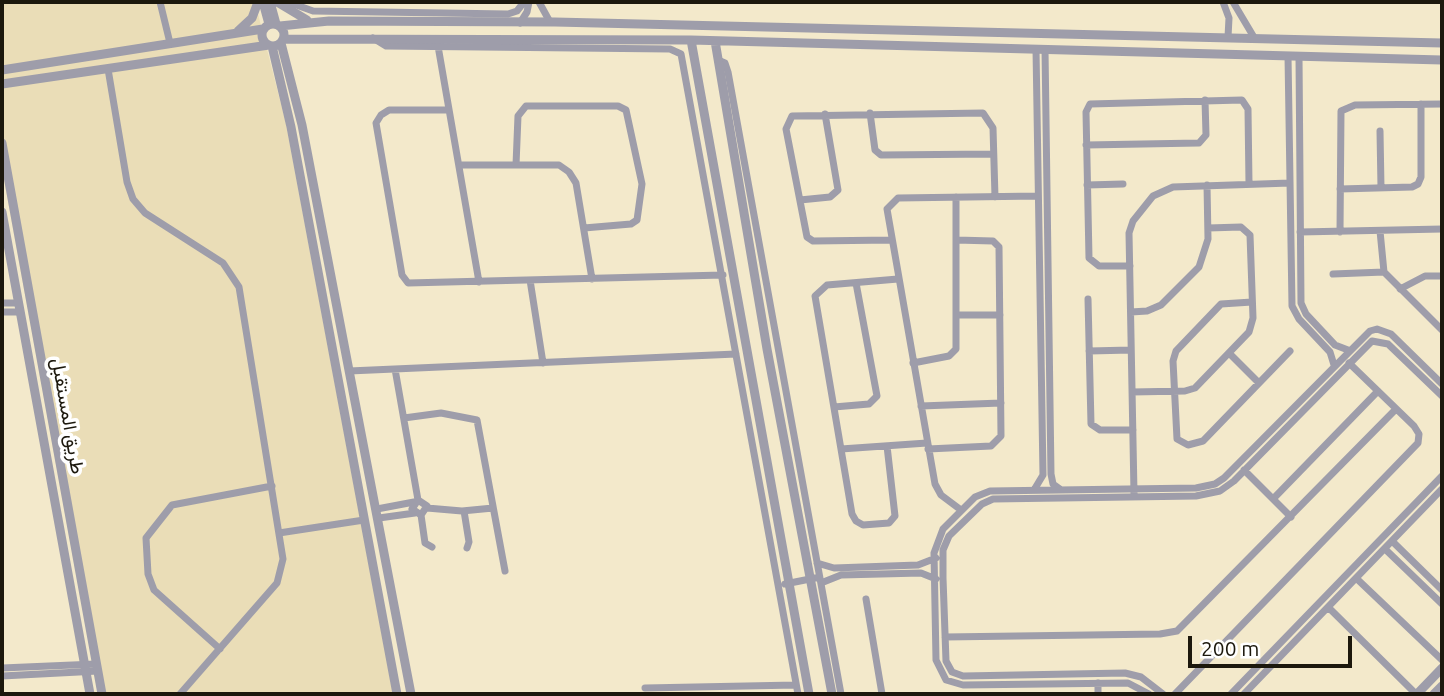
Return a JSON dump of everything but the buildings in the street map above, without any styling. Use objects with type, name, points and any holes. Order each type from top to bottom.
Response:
[{"type":"street","points":[[160,2],[170,43]]},
{"type":"street","points":[[233,33],[252,18],[260,2]]},
{"type":"street","points":[[260,2],[272,26]]},
{"type":"street","points":[[270,2],[272,26],[397,694]]},
{"type":"street","points":[[276,2],[312,22]]},
{"type":"street","points":[[288,2],[313,11],[499,14],[514,13],[526,2]]},
{"type":"street","points":[[519,23],[527,12],[526,2]]},
{"type":"street","points":[[539,2],[550,22]]},
{"type":"street","points":[[1223,2],[1229,18],[1228,37]]},
{"type":"street","points":[[1233,2],[1255,39]]},
{"type":"street","points":[[2,70],[272,26],[329,21],[816,27],[1442,43]]},
{"type":"street","points":[[318,37],[316,27],[329,21]]},
{"type":"street","points":[[272,26],[262,39],[276,43]]},
{"type":"street","points":[[816,27],[819,35],[816,43]]},
{"type":"street","points":[[839,44],[836,36],[840,28]]},
{"type":"street","points":[[2,84],[318,37],[691,40],[1442,60]]},
{"type":"street","points":[[373,37],[386,46],[670,49],[679,52],[684,59],[797,694]]},
{"type":"street","points":[[691,40],[810,694]]},
{"type":"street","points":[[715,41],[767,349],[841,694]]},
{"type":"street","points":[[276,43],[302,125],[411,694]]},
{"type":"street","points":[[438,46],[479,282]]},
{"type":"street","points":[[1034,490],[1043,475],[1038,196],[1041,49]]},
{"type":"street","points":[[1041,49],[1051,474],[1053,484],[1060,489]]},
{"type":"street","points":[[1288,56],[1293,311],[1330,352],[1334,365]]},
{"type":"street","points":[[1298,57],[1303,309],[1335,345],[1348,349]]},
{"type":"street","points":[[684,59],[694,58]]},
{"type":"street","points":[[108,69],[127,182],[133,199],[145,213],[223,263],[239,287],[283,559],[277,583],[183,691],[192,694]]},
{"type":"street","points":[[1130,266],[1099,266],[1089,258],[1086,112],[1094,101],[1238,99],[1247,106],[1249,184]]},
{"type":"street","points":[[1086,145],[1199,142],[1206,135],[1205,100]]},
{"type":"street","points":[[1340,189],[1412,187],[1420,181],[1421,104]]},
{"type":"street","points":[[1340,232],[1341,111],[1350,106],[1442,104]]},
{"type":"street","points":[[516,165],[518,116],[526,106],[618,106],[626,110],[642,184],[638,220],[631,224],[584,228]]},
{"type":"street","points":[[449,110],[389,110],[379,117],[375,130],[404,280],[414,285],[530,279],[723,275]]},
{"type":"street","points":[[870,113],[875,150],[881,155],[993,154]]},
{"type":"street","points":[[891,240],[810,240],[805,234],[786,124],[797,114],[983,113],[992,122],[995,197]]},
{"type":"street","points":[[800,200],[830,197],[838,190],[825,114]]},
{"type":"street","points":[[291,127],[302,125]]},
{"type":"street","points":[[1380,131],[1381,188]]},
{"type":"street","name":"طريق المستقبل","points":[[2,143],[102,694]]},
{"type":"street","points":[[459,165],[559,165],[569,172],[576,183],[592,279]]},
{"type":"street","points":[[1134,493],[1130,227],[1145,203],[1172,187],[1290,183]]},
{"type":"street","points":[[1087,185],[1122,184]]},
{"type":"street","points":[[1131,312],[1147,311],[1161,305],[1194,273],[1207,249],[1207,185]]},
{"type":"street","points":[[961,510],[936,488],[887,213],[895,199],[1038,196]]},
{"type":"street","points":[[913,363],[955,352],[956,197]]},
{"type":"street","points":[[1290,209],[1300,209]]},
{"type":"street","name":"طريق المستقبل","points":[[2,212],[4,236],[90,694]]},
{"type":"street","points":[[1132,392],[1174,392],[1195,388],[1230,354],[1251,328],[1248,231],[1241,227],[1208,228]]},
{"type":"street","points":[[1300,232],[1442,229]]},
{"type":"street","points":[[1380,231],[1384,272],[1442,330]]},
{"type":"street","points":[[841,449],[995,445],[1001,436],[998,244],[990,240],[956,240]]},
{"type":"street","points":[[1333,274],[1384,272]]},
{"type":"street","points":[[1400,289],[1424,276],[1442,276]]},
{"type":"street","points":[[530,279],[543,363]]},
{"type":"street","points":[[887,446],[895,516],[889,523],[863,525],[852,514],[816,296],[824,286],[898,279]]},
{"type":"street","points":[[834,407],[869,404],[877,396],[856,283]]},
{"type":"street","points":[[1088,299],[1091,424],[1100,430],[1133,430]]},
{"type":"street","points":[[1252,302],[1221,304],[1179,347],[1174,356],[1175,436],[1184,444],[1195,445],[1290,351]]},
{"type":"street","points":[[2,303],[18,307]]},
{"type":"street","points":[[2,312],[18,307]]},
{"type":"street","points":[[957,315],[1000,315]]},
{"type":"street","points":[[1149,694],[1128,683],[958,685],[941,674],[936,660],[939,579],[949,536],[987,500],[1134,493],[1215,484],[1348,349],[1370,331],[1385,330],[1442,396]]},
{"type":"street","points":[[1163,694],[1149,681],[1133,674],[957,675],[946,661],[939,579],[934,559],[940,533],[961,510],[985,492],[1060,489],[1212,494],[1227,487],[1367,344],[1382,341],[1430,379],[1442,384]]},
{"type":"street","points":[[1089,351],[1132,350]]},
{"type":"street","points":[[349,371],[736,354]]},
{"type":"street","points":[[1230,354],[1259,383]]},
{"type":"street","points":[[1175,694],[1416,447],[1419,439],[1417,430],[1349,363]]},
{"type":"street","points":[[395,369],[416,501],[421,512],[425,543],[432,547]]},
{"type":"street","points":[[1273,499],[1378,391]]},
{"type":"street","points":[[921,406],[1001,403]]},
{"type":"street","points":[[945,638],[1174,632],[1183,627],[1396,409]]},
{"type":"street","points":[[404,418],[441,413],[475,418],[505,570]]},
{"type":"street","points":[[1273,428],[1280,433]]},
{"type":"street","points":[[1244,470],[1291,517]]},
{"type":"street","points":[[1231,694],[1442,476]]},
{"type":"street","points":[[220,649],[154,590],[148,574],[146,538],[172,505],[272,486]]},
{"type":"street","points":[[1244,694],[1442,489]]},
{"type":"street","points":[[378,514],[416,501],[425,502],[421,512]]},
{"type":"street","points":[[378,514],[493,508]]},
{"type":"street","points":[[464,511],[469,542],[467,548]]},
{"type":"street","points":[[279,533],[364,520]]},
{"type":"street","points":[[1392,541],[1442,590]]},
{"type":"street","points":[[1385,549],[1442,604]]},
{"type":"street","points":[[813,564],[834,568],[918,565],[934,559],[943,561]]},
{"type":"street","points":[[778,585],[841,575],[921,573],[939,579]]},
{"type":"street","points":[[1356,578],[1442,660]]},
{"type":"street","points":[[817,579],[832,694]]},
{"type":"street","points":[[1335,587],[1341,593]]},
{"type":"street","points":[[866,599],[882,694]]},
{"type":"street","points":[[1328,607],[1417,694],[1442,668]]},
{"type":"street","points":[[2,667],[97,668]]},
{"type":"street","points":[[2,676],[85,668]]},
{"type":"street","points":[[1018,675],[1018,684]]},
{"type":"street","points":[[1098,683],[1098,694]]},
{"type":"street","points":[[645,688],[796,685]]},
{"type":"street","points":[[1434,694],[1442,686]]},
{"type":"shaded area","points":[[2,2],[255,2],[286,124],[393,694],[98,694],[2,169]]}]
